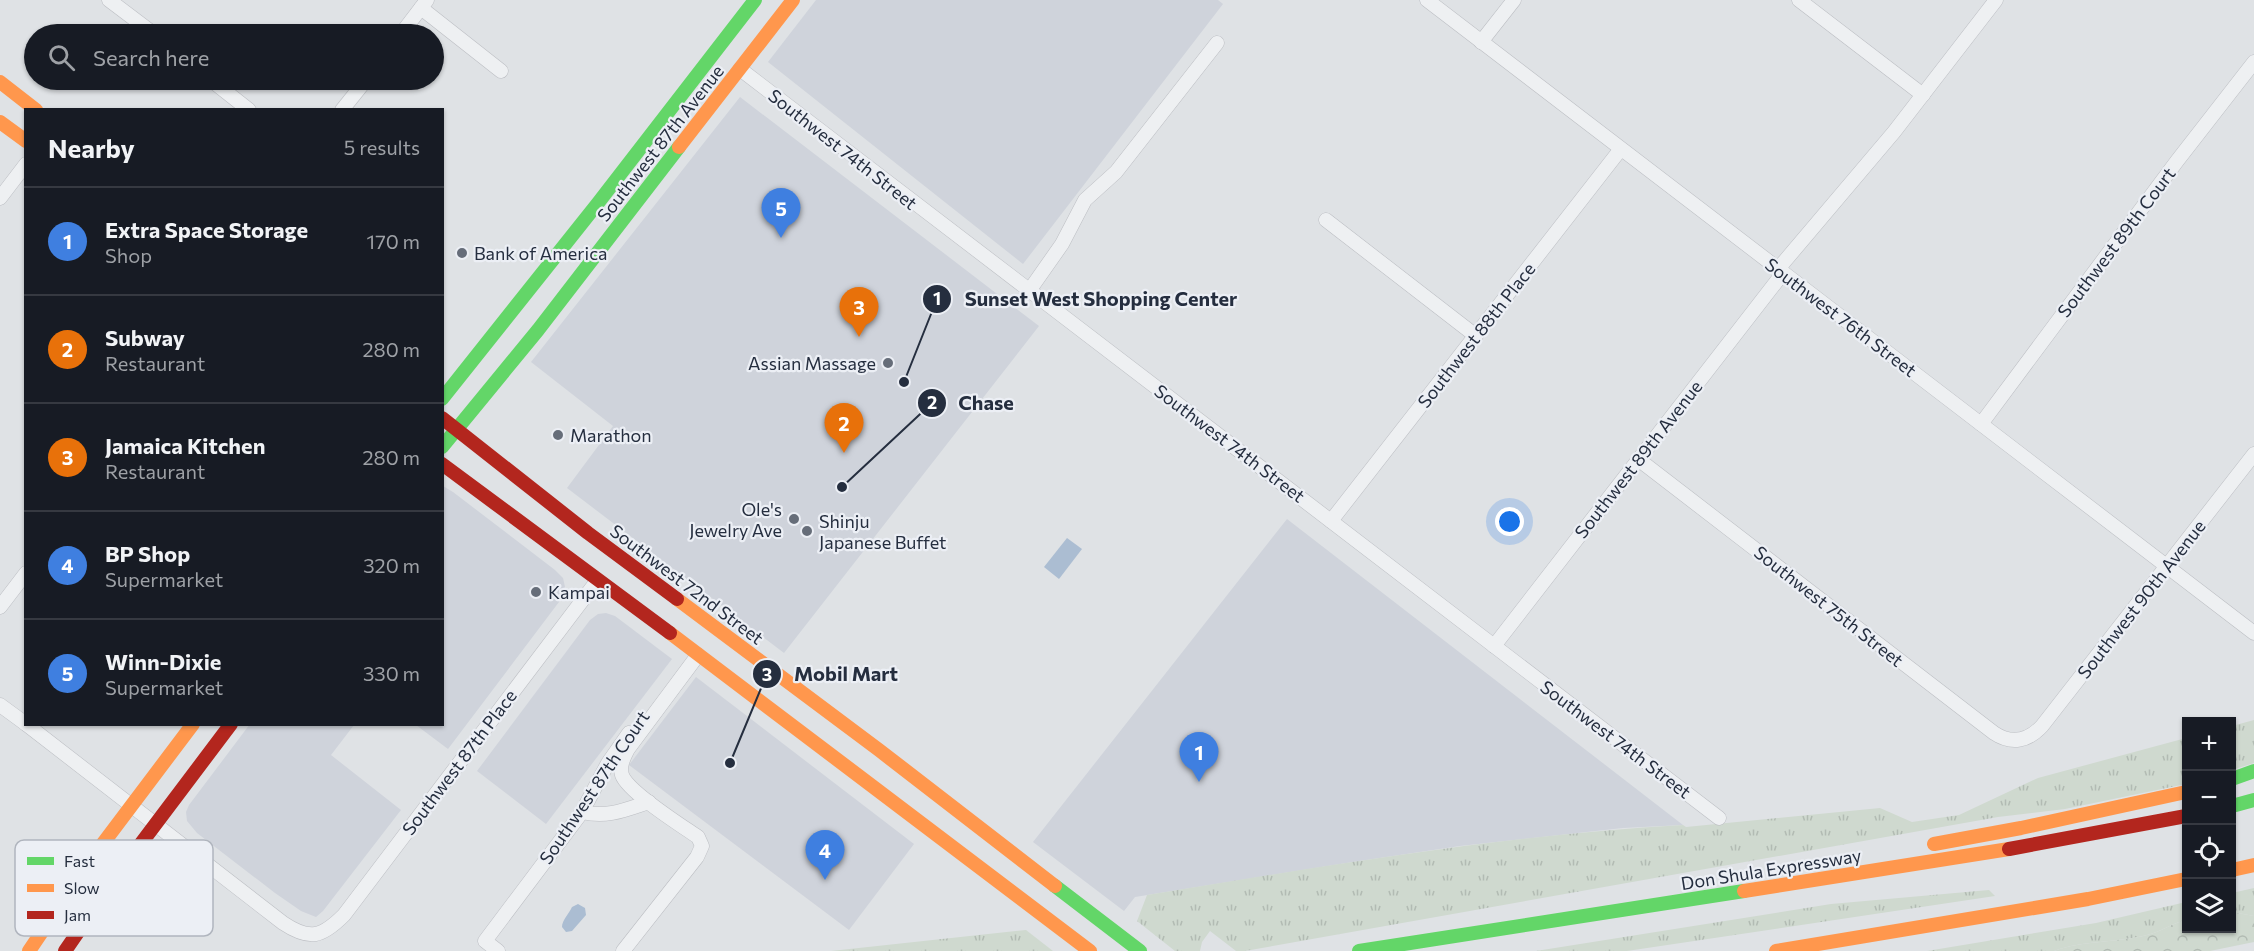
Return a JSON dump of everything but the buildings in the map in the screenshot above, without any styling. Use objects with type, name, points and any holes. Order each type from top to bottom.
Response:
[{"type":"main road","name":"Southwest 87th Avenue","points":[[444,445],[538,330],[610,212],[755,0]]},
{"type":"main road","name":"Southwest 87th Avenue","points":[[444,397],[740,69],[793,0]]},
{"type":"main road","points":[[0,82],[33,108]]},
{"type":"main road","points":[[0,122],[24,140]]},
{"type":"main road","name":"Southwest 72nd Street","points":[[444,420],[655,604],[1002,864],[1090,951]]},
{"type":"main road","name":"Southwest 72nd Street","points":[[444,466],[597,581],[655,604],[695,652],[797,710],[1002,864],[1140,951]]},
{"type":"main road","points":[[106,840],[192,726]]},
{"type":"main road","points":[[144,840],[229,726]]},
{"type":"main road","points":[[2236,778],[2254,771]]},
{"type":"main road","points":[[1921,846],[2020,828],[2182,793]]},
{"type":"main road","points":[[2236,805],[2254,800]]},
{"type":"main road","name":"Don Shula Expressway","points":[[1359,951],[2036,845],[2182,817]]},
{"type":"main road","points":[[1800,882],[1833,863]]},
{"type":"main road","points":[[2236,869],[2254,865]]},
{"type":"main road","points":[[1776,951],[2088,899],[2182,880]]},
{"type":"main road","points":[[28,951],[38,936]]},
{"type":"main road","points":[[65,951],[76,936]]},
{"type":"street","points":[[109,0],[141,24]]},
{"type":"street","name":"Southwest 76th Street","points":[[1427,0],[1620,150],[2254,633]]},
{"type":"street","points":[[1480,42],[1514,0]]},
{"type":"street","points":[[1799,0],[1923,94]]},
{"type":"street","name":"Southwest 89th Avenue","points":[[1494,646],[1780,271],[1880,149],[1996,0]]},
{"type":"street","points":[[409,24],[424,4],[501,70]]},
{"type":"street","points":[[1029,291],[1062,244],[1088,196],[1116,172],[1217,43]]},
{"type":"street","name":"Southwest 89th Court","points":[[1981,424],[2170,170],[2254,62]]},
{"type":"street","name":"Southwest 74th Street","points":[[740,69],[1719,818]]},
{"type":"street","points":[[224,90],[246,108]]},
{"type":"street","points":[[344,108],[358,90]]},
{"type":"street","name":"Southwest 88th Place","points":[[1331,520],[1620,150]]},
{"type":"street","points":[[0,198],[24,167]]},
{"type":"street","points":[[1326,220],[1476,336]]},
{"type":"street","name":"Southwest 90th Avenue","points":[[2024,739],[2042,726],[2254,454]]},
{"type":"street","name":"Southwest 75th Street","points":[[1638,459],[1994,733],[2009,740],[2024,739]]},
{"type":"street","points":[[0,607],[24,576]]},
{"type":"street","name":"Southwest 87th Place","points":[[213,869],[284,923],[300,932],[314,936],[327,929],[344,915],[597,581]]},
{"type":"street","name":"Southwest 87th Court","points":[[623,951],[697,857],[702,846],[698,837],[649,802],[623,779],[621,765],[628,749],[695,652]]},
{"type":"street","name":"Southwest 87th Court","points":[[498,951],[485,941],[582,812],[615,752],[695,652]]},
{"type":"street","points":[[0,705],[24,723]]},
{"type":"street","points":[[29,726],[155,824]]},
{"type":"street","points":[[582,812],[597,815],[614,814],[649,802]]},
{"type":"street","name":"Southwest 87th Place","points":[[155,824],[176,840]]},
{"type":"shaded area","points":[[816,0],[1218,0],[1223,4],[1023,264],[768,62]]},
{"type":"shaded area","points":[[740,97],[1039,326],[784,653],[567,488],[613,426],[531,362]]},
{"type":"shaded area","points":[[444,487],[555,570],[563,578],[565,587],[562,598],[448,749],[417,726],[444,726]]},
{"type":"shaded area","points":[[1287,519],[1683,825],[1623,828],[1460,846],[1353,862],[1135,897],[1124,911],[1033,842]]},
{"type":"shaded area","points":[[606,613],[615,616],[672,659],[546,824],[477,771],[590,620],[598,614]]},
{"type":"shaded area","points":[[696,677],[914,844],[849,930],[629,765]]},
{"type":"shaded area","points":[[248,726],[353,726],[331,755],[401,810],[316,917],[301,911],[275,893],[213,845],[213,840],[206,840],[197,833],[187,821],[186,812]]},
{"type":"green space","points":[[2254,720],[2254,763],[2236,769],[2236,725]]},
{"type":"green space","points":[[2182,739],[2182,785],[2065,809],[1998,817],[1245,951],[1236,951],[1210,931],[1202,942],[1200,951],[1175,951],[1137,921],[1147,895],[1347,863],[1548,836],[1683,825],[1686,827],[1880,808],[1912,822],[1959,815],[2038,778]]},
{"type":"green space","points":[[2254,888],[2254,916],[2236,913],[2236,892]]},
{"type":"green space","points":[[1989,890],[1995,896],[1627,951],[1536,951],[1831,904]]},
{"type":"green space","points":[[2182,903],[2182,921],[2152,934],[2135,938],[2077,945],[2054,951],[1927,951],[2096,923]]},
{"type":"green space","points":[[2236,913],[2254,916],[2254,942],[2210,951],[2054,951],[2065,947],[2147,935],[2182,921],[2182,933],[2236,933]]},
{"type":"green space","points":[[1026,930],[1053,951],[831,951]]},
{"type":"water","points":[[1067,538],[1082,549],[1059,579],[1044,567]]},
{"type":"water","points":[[578,904],[585,908],[586,915],[572,931],[566,932],[562,927],[563,922],[572,907]]},
{"type":"traffic: fast","points":[[444,396],[755,0]]},
{"type":"traffic: fast","points":[[444,445],[538,330],[679,147]]},
{"type":"traffic: fast","points":[[2236,778],[2254,771]]},
{"type":"traffic: fast","points":[[2236,805],[2254,800]]},
{"type":"traffic: fast","points":[[1055,886],[1140,951]]},
{"type":"traffic: fast","points":[[1359,951],[1744,891]]},
{"type":"traffic: slow","points":[[679,147],[793,0]]},
{"type":"traffic: slow","points":[[0,82],[33,108]]},
{"type":"traffic: slow","points":[[0,122],[24,140]]},
{"type":"traffic: slow","points":[[677,599],[879,750],[1055,886]]},
{"type":"traffic: slow","points":[[670,633],[1090,951]]},
{"type":"traffic: slow","points":[[106,840],[191,726]]},
{"type":"traffic: slow","points":[[1934,844],[2021,828],[2182,793]]},
{"type":"traffic: slow","points":[[1744,891],[2009,849]]},
{"type":"traffic: slow","points":[[2236,869],[2254,865]]},
{"type":"traffic: slow","points":[[1776,951],[2088,899],[2182,880]]},
{"type":"traffic: slow","points":[[29,951],[39,936]]},
{"type":"traffic: jam","points":[[444,420],[588,533],[677,599]]},
{"type":"traffic: jam","points":[[444,465],[670,633]]},
{"type":"traffic: jam","points":[[144,840],[229,726]]},
{"type":"traffic: jam","points":[[2009,849],[2182,817]]},
{"type":"traffic: jam","points":[[65,951],[75,936]]},
{"type":"place","name":"Winn-Dixie","points":[[781,238]]},
{"type":"place","name":"Bank of America","points":[[462,253]]},
{"type":"place","name":"Jamaica Kitchen","points":[[859,337]]},
{"type":"place","name":"Assian Massage","points":[[888,363]]},
{"type":"place","name":"Sunset West Shopping Center","points":[[904,382]]},
{"type":"place","name":"Marathon","points":[[558,435]]},
{"type":"place","name":"Subway","points":[[844,453]]},
{"type":"place","name":"Chase","points":[[842,487]]},
{"type":"place","name":"Ole's Jewelry Ave","points":[[794,519]]},
{"type":"place","name":"Shinju Japanese Buffet","points":[[807,531]]},
{"type":"place","name":"Kampai","points":[[536,592]]},
{"type":"place","name":"Mobil Mart","points":[[730,763]]},
{"type":"place","name":"Extra Space Storage","points":[[1199,782]]},
{"type":"place","name":"BP Shop","points":[[825,880]]}]
